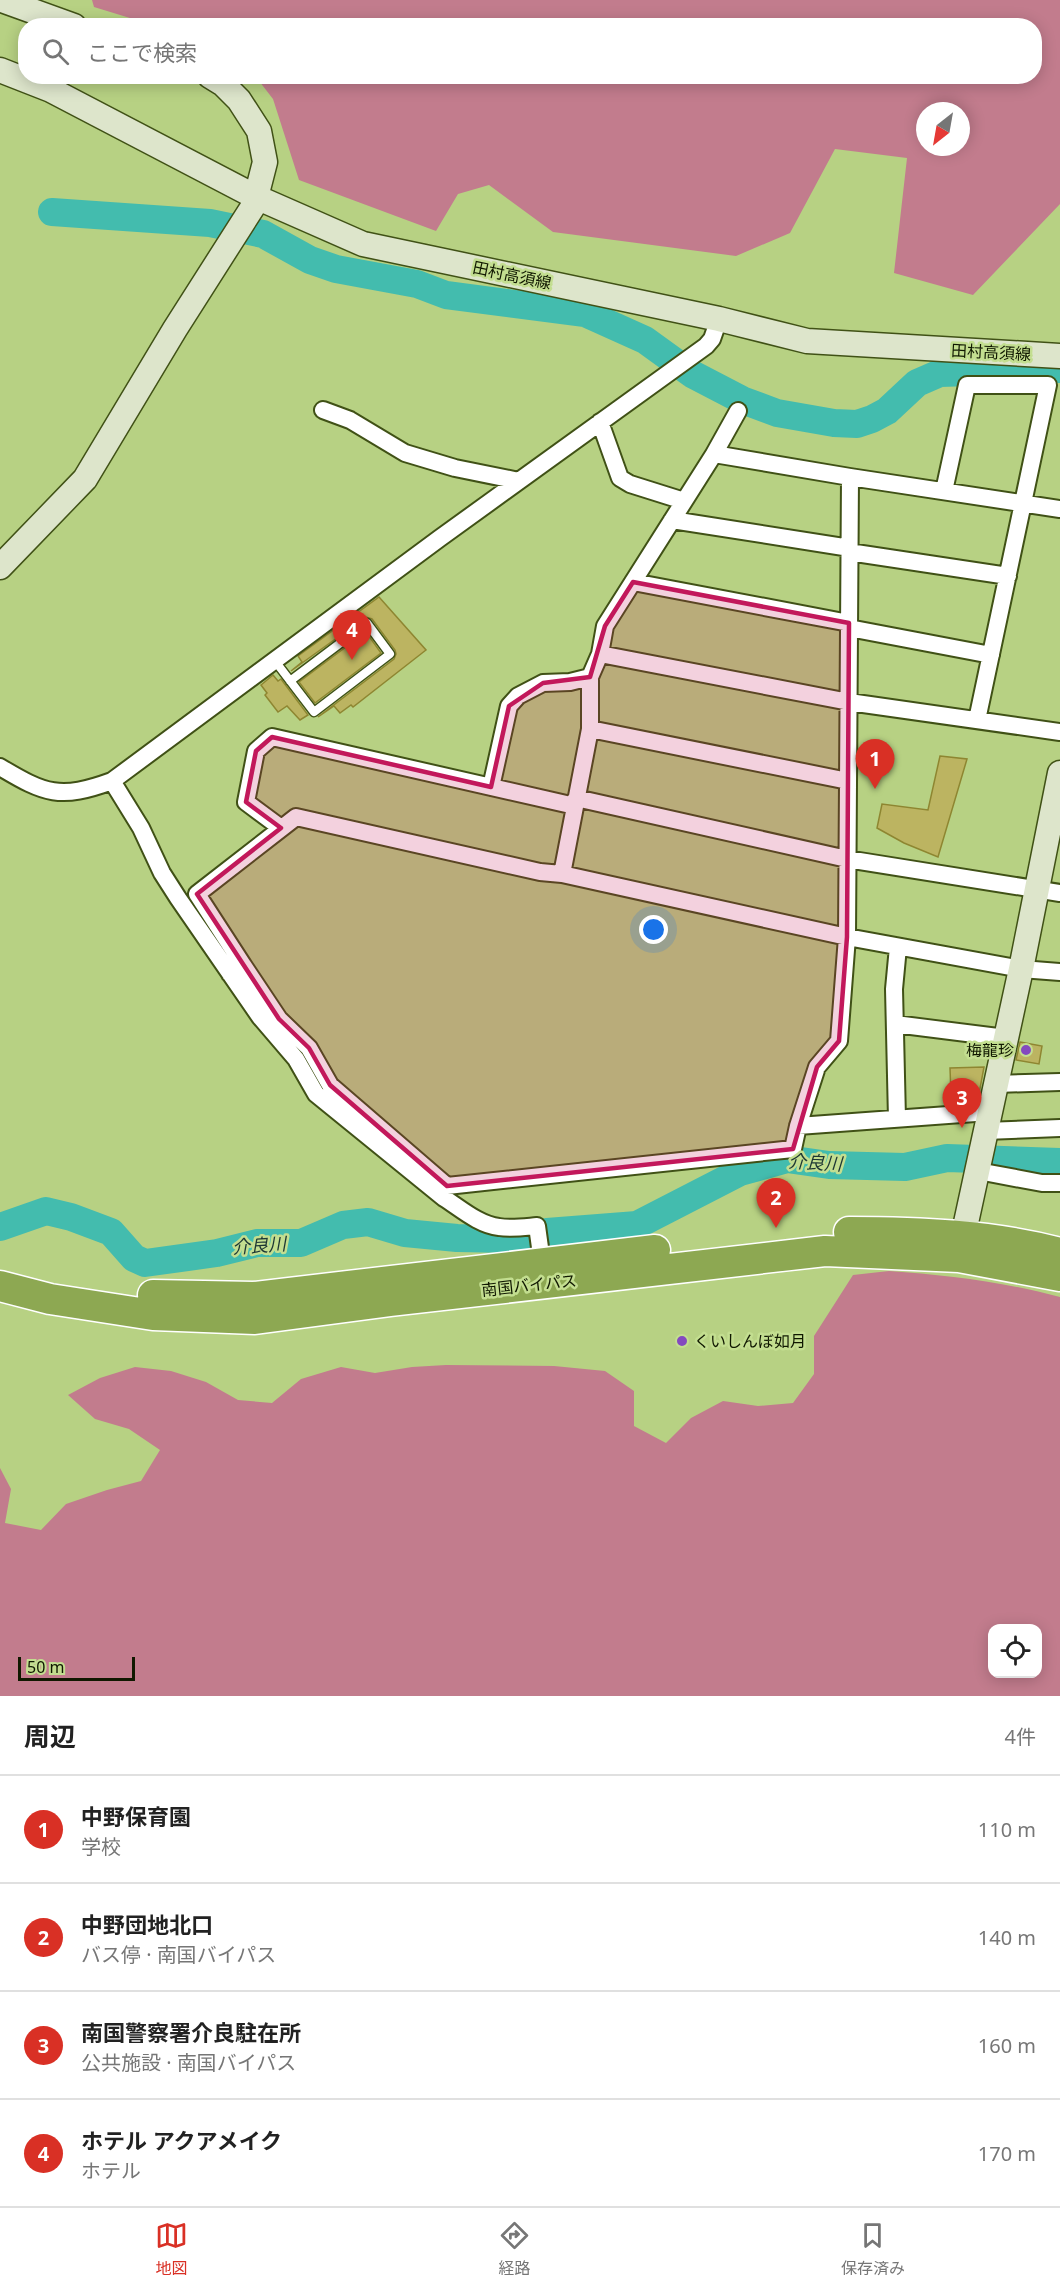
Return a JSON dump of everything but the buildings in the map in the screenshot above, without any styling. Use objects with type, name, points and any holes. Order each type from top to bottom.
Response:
[{"type":"highway","name":"南国バイパス","points":[[0,1268],[56,1280],[153,1295],[254,1297],[542,1262],[827,1232],[905,1232],[1060,1276]]},
{"type":"highway","name":"南国バイパス","points":[[0,1286],[50,1299],[153,1315],[255,1319],[825,1251],[960,1246],[1060,1253]]},
{"type":"main road","points":[[2,0],[52,18]]},
{"type":"main road","name":"田村高須線","points":[[0,70],[18,77]]},
{"type":"main road","name":"田村高須線","points":[[36,84],[256,197],[363,244],[719,319],[807,341],[1060,356]]},
{"type":"main road","points":[[0,567],[85,479],[246,219],[256,197],[265,162],[259,131],[239,100],[223,84]]},
{"type":"main road","points":[[960,1246],[1022,969],[1060,773]]},
{"type":"street","points":[[0,767],[32,786],[48,792],[85,789],[112,781],[519,481],[680,366],[710,342],[719,319]]},
{"type":"street","points":[[944,492],[967,385],[1048,386],[976,720]]},
{"type":"street","points":[[323,410],[350,420],[405,453],[455,468],[519,481]]},
{"type":"street","points":[[562,874],[590,729],[590,677],[600,654],[605,626],[714,454],[738,411]]},
{"type":"street","points":[[600,422],[620,478],[630,484],[684,501]]},
{"type":"street","points":[[714,454],[1060,509]]},
{"type":"street","points":[[112,781],[141,828],[162,873],[236,970],[279,1019],[309,1048],[330,1085],[447,1186],[793,1149],[817,1067],[839,1041],[847,937],[850,477]]},
{"type":"street","points":[[672,520],[1008,576]]},
{"type":"street","points":[[633,582],[991,655]]},
{"type":"street","points":[[600,654],[849,702],[1060,732]]},
{"type":"street","points":[[491,786],[508,706],[518,696],[543,683],[570,682],[590,677]]},
{"type":"street","points":[[590,729],[848,782]]},
{"type":"street","points":[[281,828],[246,802],[256,751],[272,737],[491,786],[847,859],[1060,893]]},
{"type":"street","points":[[542,1262],[537,1226],[500,1228],[467,1213],[444,1198],[316,1094],[296,1059],[260,1017],[197,894],[296,817],[540,872],[562,874],[847,937],[1022,969],[1060,972]]},
{"type":"street","points":[[897,1119],[894,989],[898,946]]},
{"type":"street","points":[[895,1023],[1006,1038]]},
{"type":"street","points":[[996,1084],[1060,1082]]},
{"type":"street","points":[[798,1126],[897,1119],[982,1145],[1042,1183],[1060,1183]]},
{"type":"street","points":[[982,1145],[1060,1128]]},
{"type":"lane","points":[[275,661],[290,681],[314,712],[390,654],[367,623],[290,681]]},
{"type":"highlighted area","points":[[633,582],[849,623],[847,937],[839,1041],[817,1067],[793,1149],[447,1186],[330,1085],[309,1048],[279,1019],[197,894],[281,828],[246,802],[256,751],[272,737],[491,787],[509,706],[543,683],[590,677],[605,626]]},
{"type":"shaded area","points":[[92,0],[1060,0],[1060,204],[973,295],[894,273],[907,158],[835,149],[790,233],[736,256],[553,232],[489,185],[458,194],[436,231],[299,180],[273,99],[261,84],[1042,84],[1042,18],[130,18],[94,7]]},
{"type":"shaded area","points":[[889,1271],[932,1275],[997,1283],[1060,1297],[1060,1696],[0,1696],[0,1468],[11,1489],[5,1523],[41,1530],[66,1504],[141,1481],[160,1450],[129,1429],[95,1419],[68,1395],[100,1378],[135,1367],[171,1371],[206,1382],[238,1400],[272,1403],[301,1379],[341,1367],[375,1373],[412,1367],[446,1365],[554,1366],[605,1371],[634,1391],[634,1426],[666,1443],[691,1418],[723,1401],[758,1406],[793,1403],[814,1374],[814,1336],[853,1275]]},
{"type":"waterway","points":[[52,212],[210,223],[263,234],[310,260],[336,269],[417,284],[446,295],[585,313],[645,340],[692,374],[742,400],[777,413],[834,423],[857,424],[872,419],[887,411],[917,383],[940,373],[1060,369]]},
{"type":"waterway","name":"介良川","points":[[547,1232],[637,1225],[740,1172],[787,1159],[829,1165],[905,1167],[947,1158],[1060,1162]]},
{"type":"waterway","name":"介良川","points":[[0,1227],[46,1211],[71,1217],[111,1232],[134,1258],[145,1263],[217,1253],[257,1243],[301,1243],[343,1225],[368,1222],[405,1233],[457,1238],[509,1239],[533,1236]]},
{"type":"place","name":"ホテル アクアメイク","points":[[352,660]]},
{"type":"place","name":"中野保育園","points":[[875,789]]},
{"type":"place","name":"梅龍珍","points":[[1026,1050]]},
{"type":"place","name":"南国警察署介良駐在所","points":[[962,1128]]},
{"type":"place","name":"中野団地北口","points":[[776,1228]]},
{"type":"place","name":"くいしんぼ如月","points":[[682,1341]]}]
